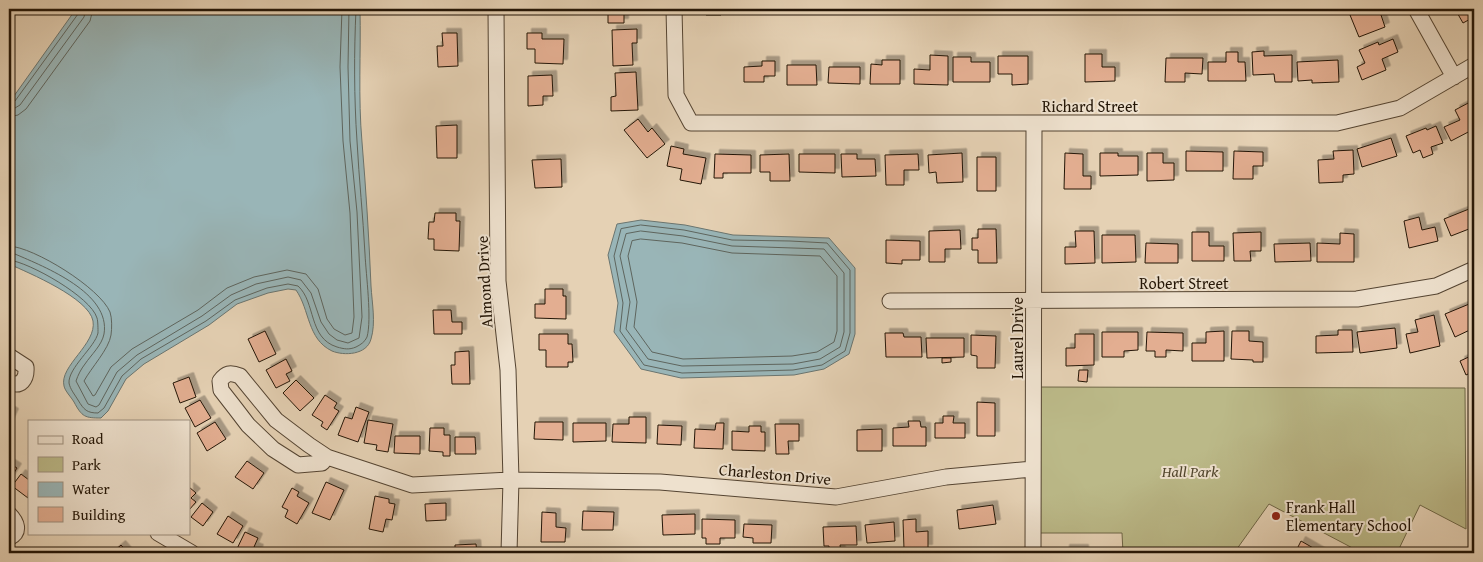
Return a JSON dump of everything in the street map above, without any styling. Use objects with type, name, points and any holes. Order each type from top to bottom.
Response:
[{"type":"street","name":"Almond Drive","points":[[496,9],[498,281],[508,370],[511,480],[509,553]]},
{"type":"street","name":"Richard Street","points":[[674,9],[676,96],[691,123],[1337,123],[1400,108],[1474,65]]},
{"type":"street","points":[[1416,9],[1454,77]]},
{"type":"street","name":"Laurel Drive","points":[[1033,553],[1034,123]]},
{"type":"street","name":"Robert Street","points":[[890,301],[1357,299],[1436,286],[1474,269]]},
{"type":"street","points":[[9,356],[26,367],[27,374],[26,379],[22,383],[12,384],[9,382]]},
{"type":"street","name":"Charleston Drive","points":[[327,457],[322,463],[298,465],[282,455],[248,425],[221,390],[220,381],[226,374],[232,373],[240,376],[276,420],[309,446],[327,457],[412,485],[511,480],[660,482],[836,497],[946,477],[1033,469]]},
{"type":"street","points":[[9,514],[17,524],[17,529],[9,538]]},
{"type":"street","points":[[160,534],[192,553]]},
{"type":"green space","name":"Hall Park","points":[[1034,387],[1465,388],[1466,529],[1420,505],[1397,553],[1362,553],[1269,504],[1234,553],[1123,553],[1122,533],[1033,533]]},
{"type":"water","points":[[76,9],[360,9],[361,125],[373,320],[371,339],[365,348],[349,354],[332,351],[324,346],[313,332],[301,298],[296,290],[288,289],[268,293],[237,304],[209,325],[144,364],[126,379],[108,411],[101,418],[91,418],[79,411],[64,386],[64,378],[93,330],[93,321],[89,312],[70,295],[57,287],[9,264],[9,103]]},
{"type":"water","points":[[641,220],[685,225],[733,235],[829,238],[855,268],[855,334],[849,354],[824,369],[794,375],[681,378],[641,369],[614,332],[618,303],[608,255],[617,224]]},
{"type":"building","points":[[608,9],[624,9],[624,23],[608,23]]},
{"type":"building","points":[[706,9],[722,9],[721,15],[706,15]]},
{"type":"building","points":[[1359,9],[1379,9],[1385,27],[1359,37],[1350,15],[1360,11]]},
{"type":"building","points":[[1455,9],[1474,9],[1474,17],[1463,23]]},
{"type":"building","points":[[637,29],[637,43],[632,43],[633,65],[613,66],[612,30]]},
{"type":"building","points":[[442,33],[457,33],[458,66],[438,67],[437,46],[443,46]]},
{"type":"building","points":[[527,33],[542,33],[542,39],[564,39],[563,64],[535,63],[535,49],[527,49]]},
{"type":"building","points":[[1393,39],[1398,52],[1382,59],[1386,70],[1362,80],[1357,67],[1365,63],[1359,50],[1378,42],[1379,45]]},
{"type":"building","points":[[1264,51],[1264,56],[1292,55],[1292,82],[1275,82],[1274,74],[1253,75],[1252,52]]},
{"type":"building","points":[[1226,52],[1238,52],[1238,62],[1245,62],[1246,81],[1208,81],[1208,62],[1226,62]]},
{"type":"building","points":[[1085,54],[1102,54],[1102,67],[1115,67],[1115,81],[1085,82]]},
{"type":"building","points":[[930,55],[948,56],[948,85],[914,84],[914,69],[930,70]]},
{"type":"building","points":[[998,56],[1028,56],[1028,84],[1012,85],[1012,74],[998,74]]},
{"type":"building","points":[[953,57],[971,57],[971,62],[990,62],[990,82],[953,82]]},
{"type":"building","points":[[1166,58],[1203,58],[1202,74],[1185,73],[1185,82],[1165,82]]},
{"type":"building","points":[[882,60],[900,60],[900,84],[870,84],[871,64],[882,65]]},
{"type":"building","points":[[1338,60],[1339,82],[1312,83],[1312,80],[1298,81],[1297,62]]},
{"type":"building","points":[[762,61],[775,61],[775,76],[764,76],[764,82],[744,82],[744,67],[762,66]]},
{"type":"building","points":[[787,65],[816,65],[817,85],[787,85]]},
{"type":"building","points":[[829,67],[860,67],[860,84],[828,83]]},
{"type":"building","points":[[636,72],[638,110],[611,111],[611,97],[616,96],[615,73]]},
{"type":"building","points":[[552,75],[553,96],[543,96],[543,105],[528,106],[528,76]]},
{"type":"building","points":[[1472,101],[1474,106],[1474,129],[1451,141],[1444,127],[1460,120],[1455,110]]},
{"type":"building","points":[[638,119],[648,132],[652,128],[665,144],[647,158],[624,130]]},
{"type":"building","points":[[457,125],[457,158],[437,158],[436,126]]},
{"type":"building","points":[[1436,126],[1443,143],[1431,147],[1433,154],[1423,158],[1420,150],[1413,153],[1406,136]]},
{"type":"building","points":[[1391,138],[1397,156],[1362,167],[1357,149]]},
{"type":"building","points":[[671,146],[684,149],[683,154],[706,158],[701,184],[680,180],[682,169],[667,166]]},
{"type":"building","points":[[1353,150],[1354,174],[1343,175],[1343,182],[1319,183],[1318,160],[1334,159],[1333,151]]},
{"type":"building","points":[[1186,151],[1223,152],[1223,171],[1186,171]]},
{"type":"building","points":[[1234,151],[1263,152],[1263,166],[1253,166],[1253,179],[1233,179]]},
{"type":"building","points":[[962,153],[963,182],[937,183],[936,172],[929,173],[928,155]]},
{"type":"building","points":[[1065,153],[1083,154],[1083,176],[1091,176],[1091,189],[1064,189]]},
{"type":"building","points":[[1100,153],[1118,153],[1118,156],[1138,156],[1138,175],[1100,176]]},
{"type":"building","points":[[1147,153],[1163,153],[1163,163],[1174,163],[1174,180],[1147,181]]},
{"type":"building","points":[[715,154],[751,155],[751,173],[723,173],[723,178],[714,178]]},
{"type":"building","points":[[789,154],[790,181],[770,181],[770,172],[760,172],[760,155]]},
{"type":"building","points":[[799,154],[835,154],[835,173],[799,172]]},
{"type":"building","points":[[841,154],[857,154],[857,159],[875,159],[876,176],[842,177]]},
{"type":"building","points":[[918,154],[919,170],[904,170],[904,185],[886,185],[885,155]]},
{"type":"building","points":[[977,157],[996,157],[996,191],[977,191]]},
{"type":"building","points":[[561,159],[562,187],[535,188],[532,160]]},
{"type":"building","points":[[1474,207],[1474,227],[1451,236],[1444,219]]},
{"type":"building","points":[[435,213],[456,213],[456,221],[460,221],[459,251],[434,250],[434,239],[428,239],[429,222],[434,222]]},
{"type":"building","points":[[1419,217],[1422,230],[1435,227],[1438,241],[1409,248],[1404,221]]},
{"type":"building","points":[[978,229],[996,229],[997,263],[978,263],[978,250],[972,250],[972,238],[978,238]]},
{"type":"building","points":[[960,230],[961,249],[945,249],[945,262],[929,262],[929,231]]},
{"type":"building","points":[[1075,231],[1094,231],[1095,263],[1065,264],[1065,247],[1076,247]]},
{"type":"building","points":[[1192,232],[1209,232],[1209,246],[1224,246],[1224,261],[1192,261]]},
{"type":"building","points":[[1261,232],[1261,251],[1250,251],[1251,261],[1234,261],[1233,233]]},
{"type":"building","points":[[1340,233],[1354,234],[1354,262],[1317,262],[1317,243],[1340,244]]},
{"type":"building","points":[[1102,235],[1135,235],[1136,262],[1102,263]]},
{"type":"building","points":[[886,240],[920,241],[920,260],[902,260],[902,264],[886,263]]},
{"type":"building","points":[[1146,243],[1178,244],[1178,263],[1145,263]]},
{"type":"building","points":[[1310,243],[1311,261],[1275,262],[1274,244]]},
{"type":"building","points":[[545,289],[563,289],[563,296],[566,296],[566,319],[535,318],[535,304],[545,304]]},
{"type":"building","points":[[1474,302],[1474,328],[1455,337],[1445,314]]},
{"type":"building","points":[[433,310],[451,310],[452,322],[462,322],[462,334],[434,334]]},
{"type":"building","points":[[1434,315],[1440,346],[1410,353],[1406,334],[1418,332],[1415,320]]},
{"type":"building","points":[[1395,328],[1397,348],[1360,353],[1357,332]]},
{"type":"building","points":[[1338,330],[1352,330],[1353,352],[1316,353],[1316,336],[1338,335]]},
{"type":"building","points":[[265,331],[276,354],[259,362],[248,339]]},
{"type":"building","points":[[1224,331],[1224,361],[1192,361],[1192,343],[1206,343],[1206,332]]},
{"type":"building","points":[[1232,331],[1249,331],[1249,341],[1263,342],[1263,362],[1231,359]]},
{"type":"building","points":[[1102,332],[1138,332],[1138,350],[1124,351],[1124,357],[1102,357]]},
{"type":"building","points":[[1147,332],[1183,333],[1183,351],[1166,350],[1166,357],[1155,357],[1155,351],[1146,351]]},
{"type":"building","points":[[885,333],[903,333],[904,337],[921,337],[922,357],[886,357]]},
{"type":"building","points":[[539,334],[568,334],[568,344],[572,344],[573,362],[568,362],[568,367],[546,367],[546,350],[539,350]]},
{"type":"building","points":[[1075,334],[1094,334],[1094,365],[1066,366],[1066,348],[1075,348]]},
{"type":"building","points":[[971,335],[996,336],[995,368],[977,368],[977,356],[971,355]]},
{"type":"building","points":[[926,338],[964,338],[964,357],[927,358]]},
{"type":"building","points":[[469,351],[470,384],[452,384],[451,365],[455,365],[455,352]]},
{"type":"building","points":[[1473,355],[1474,371],[1466,375],[1460,361]]},
{"type":"building","points":[[942,358],[951,358],[951,362],[942,363]]},
{"type":"building","points":[[286,359],[292,371],[286,374],[290,381],[276,388],[266,370]]},
{"type":"building","points":[[1079,370],[1088,370],[1087,382],[1078,381]]},
{"type":"building","points":[[189,377],[196,397],[180,403],[173,383]]},
{"type":"building","points":[[296,380],[314,398],[300,411],[283,393]]},
{"type":"building","points":[[325,395],[337,403],[334,408],[339,411],[327,430],[321,426],[323,422],[312,415]]},
{"type":"building","points":[[200,400],[211,418],[195,427],[185,408]]},
{"type":"building","points":[[977,402],[995,403],[995,436],[977,436]]},
{"type":"building","points":[[356,407],[369,412],[358,442],[338,435],[345,417],[352,419]]},
{"type":"building","points":[[9,410],[14,413],[9,424]]},
{"type":"building","points":[[943,416],[954,416],[953,423],[965,423],[965,438],[935,438],[935,423],[943,423]]},
{"type":"building","points":[[629,417],[646,417],[646,443],[612,442],[613,424],[629,424]]},
{"type":"building","points":[[368,420],[393,424],[388,452],[376,450],[377,445],[364,443]]},
{"type":"building","points":[[908,421],[920,421],[921,427],[926,427],[926,446],[893,446],[893,428],[909,427]]},
{"type":"building","points":[[215,422],[226,439],[207,451],[197,433]]},
{"type":"building","points":[[535,422],[563,422],[563,440],[534,439]]},
{"type":"building","points":[[573,423],[606,423],[606,441],[573,442]]},
{"type":"building","points":[[716,423],[724,423],[723,449],[694,448],[695,429],[715,430]]},
{"type":"building","points":[[775,424],[799,424],[799,441],[788,441],[789,454],[776,454]]},
{"type":"building","points":[[658,425],[682,426],[681,445],[657,444]]},
{"type":"building","points":[[749,426],[761,426],[761,432],[765,432],[765,451],[732,450],[732,431],[749,432]]},
{"type":"building","points":[[430,428],[444,428],[444,435],[450,435],[450,456],[443,456],[443,452],[429,451]]},
{"type":"building","points":[[882,429],[882,451],[857,451],[857,430]]},
{"type":"building","points":[[395,436],[420,436],[420,454],[394,453]]},
{"type":"building","points":[[455,437],[475,437],[476,454],[455,454]]},
{"type":"building","points":[[247,461],[264,473],[253,489],[235,477]]},
{"type":"building","points":[[9,463],[17,468],[9,481]]},
{"type":"building","points":[[21,474],[28,479],[28,498],[12,486]]},
{"type":"building","points":[[326,482],[344,490],[330,520],[312,513]]},
{"type":"building","points":[[190,488],[196,493],[191,498],[196,502],[190,509]]},
{"type":"building","points":[[292,488],[299,492],[297,496],[309,503],[297,524],[285,517],[288,510],[282,507]]},
{"type":"building","points":[[375,496],[389,499],[389,503],[395,504],[392,520],[386,519],[383,532],[369,529]]},
{"type":"building","points":[[202,503],[213,512],[203,526],[191,517]]},
{"type":"building","points":[[446,503],[446,520],[426,521],[425,504]]},
{"type":"building","points":[[993,505],[996,524],[959,529],[957,510]]},
{"type":"building","points":[[583,511],[614,512],[613,530],[582,530]]},
{"type":"building","points":[[542,512],[556,513],[556,527],[566,528],[565,542],[541,542]]},
{"type":"building","points":[[695,514],[695,534],[663,535],[662,515]]},
{"type":"building","points":[[228,516],[243,526],[233,543],[217,534]]},
{"type":"building","points":[[702,519],[735,520],[735,538],[720,538],[720,544],[706,544],[706,538],[702,538]]},
{"type":"building","points":[[916,519],[916,532],[928,531],[928,549],[904,549],[903,520]]},
{"type":"building","points":[[894,522],[895,541],[867,543],[865,525]]},
{"type":"building","points":[[744,524],[772,525],[771,543],[753,543],[753,538],[743,537]]},
{"type":"building","points":[[856,526],[857,545],[840,545],[841,552],[829,552],[829,546],[824,546],[823,527]]},
{"type":"building","points":[[245,532],[258,538],[254,547],[259,549],[257,553],[235,553]]},
{"type":"building","points":[[1301,541],[1322,553],[1295,553]]},
{"type":"building","points":[[476,544],[477,553],[455,553],[455,545]]},
{"type":"building","points":[[121,545],[128,553],[112,553]]},
{"type":"building","points":[[1065,549],[1084,549],[1084,553],[1065,553]]},
{"type":"place","name":"Frank Hall Elementary School","points":[[1276,516]]}]
